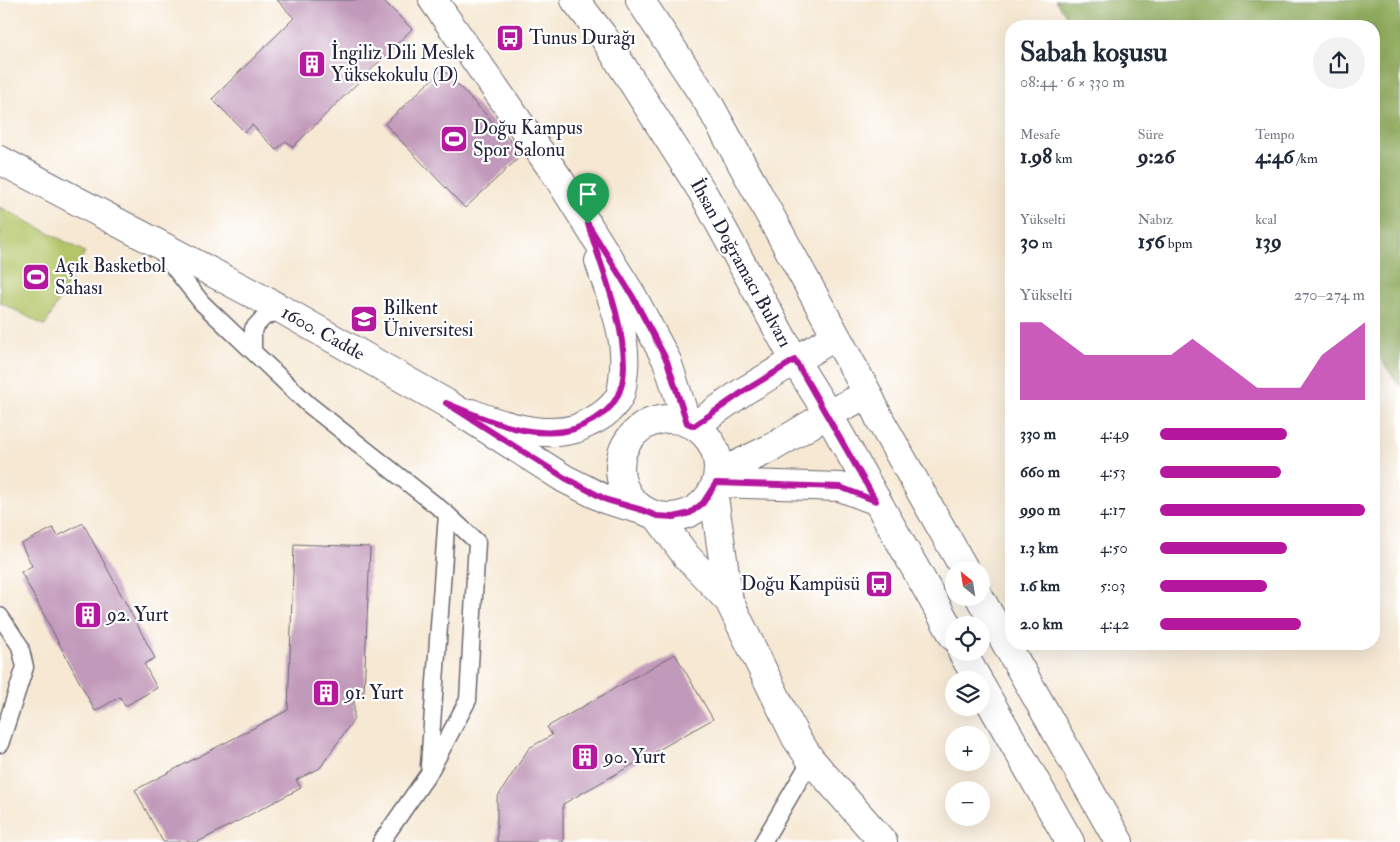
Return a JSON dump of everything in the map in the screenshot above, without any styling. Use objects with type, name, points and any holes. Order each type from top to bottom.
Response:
[{"type":"street","points":[[433,0],[559,179],[633,297],[667,361],[690,424]]},
{"type":"street","name":"İhsan Doğramacı Bulvarı","points":[[575,0],[603,36],[703,193],[795,360],[828,414],[945,621]]},
{"type":"street","points":[[640,0],[709,104],[868,394],[880,420],[960,561]]},
{"type":"street","name":"1600. Cadde","points":[[0,160],[283,310],[446,403],[565,478],[607,500],[650,513],[674,517],[690,513],[703,503],[716,482],[828,414],[868,394]]},
{"type":"street","points":[[446,403],[512,427],[543,432],[574,429],[598,418],[613,406],[620,394],[623,376],[622,342],[618,320],[588,224]]},
{"type":"street","points":[[690,424],[836,336]]},
{"type":"street","points":[[729,601],[716,482],[717,457],[711,443],[700,431],[690,424],[671,419],[655,421],[641,428],[630,438],[622,453],[619,468],[622,484],[630,499],[650,513],[687,557],[729,601],[796,738],[811,760],[883,842]]},
{"type":"street","points":[[716,482],[840,487],[876,501]]},
{"type":"street","points":[[985,606],[1005,642]]},
{"type":"street","points":[[1010,650],[1119,842]]},
{"type":"street","points":[[990,702],[1070,842]]},
{"type":"lane","points":[[154,243],[202,303],[308,404],[447,514],[477,542],[468,700],[429,773],[381,842]]},
{"type":"lane","points":[[253,350],[253,329],[264,317],[283,310]]},
{"type":"lane","points":[[429,773],[447,514]]},
{"type":"lane","points":[[0,616],[20,646],[25,667],[0,744]]},
{"type":"lane","points":[[763,842],[811,760]]},
{"type":"green space","points":[[1055,0],[1400,0],[1400,386],[1380,358],[1380,20],[1070,20]]},
{"type":"green space","name":"Açık Basketbol Sahası","points":[[0,207],[85,252],[45,326],[0,302]]},
{"type":"building","name":"İngiliz Dili Meslek Yüksekokulu (D)","points":[[277,0],[383,0],[412,29],[293,147],[286,141],[276,150],[252,125],[245,132],[212,99],[294,18]]},
{"type":"building","name":"Doğu Kampus Spor Salonu","points":[[443,69],[523,154],[465,208],[385,124]]},
{"type":"building","name":"92. Yurt","points":[[83,523],[155,658],[144,664],[157,688],[125,706],[120,697],[95,711],[21,572],[32,566],[21,544],[53,528],[58,536]]},
{"type":"building","name":"91. Yurt","points":[[294,544],[370,547],[364,693],[354,693],[354,719],[320,768],[296,780],[301,788],[198,842],[163,842],[135,790],[288,710]]},
{"type":"building","name":"90. Yurt","points":[[675,654],[713,719],[563,804],[563,842],[497,842],[497,798],[529,748],[552,735],[547,727]]},
{"type":"place","name":"Tunus Durağı","points":[[510,38]]},
{"type":"place","name":"İngiliz Dili Meslek Yüksekokulu (D)","points":[[312,64]]},
{"type":"place","name":"Doğu Kampus Spor Salonu","points":[[454,139]]},
{"type":"place","name":"Açık Basketbol Sahası","points":[[36,277]]},
{"type":"place","name":"Bilkent Üniversitesi","points":[[364,319]]},
{"type":"place","name":"Doğu Kampüsü","points":[[879,584]]},
{"type":"place","name":"92. Yurt","points":[[88,615]]},
{"type":"place","name":"91. Yurt","points":[[326,693]]},
{"type":"place","name":"90. Yurt","points":[[585,757]]},
{"type":"route","points":[[588,224],[633,297],[667,361],[687,423],[694,426],[744,391],[795,360],[828,414],[876,501],[840,487],[716,483],[703,503],[690,513],[674,517],[657,516],[607,500],[565,478],[446,403],[512,427],[543,432],[574,429],[598,418],[613,406],[620,394],[624,367],[622,342],[618,320],[588,224]]}]
